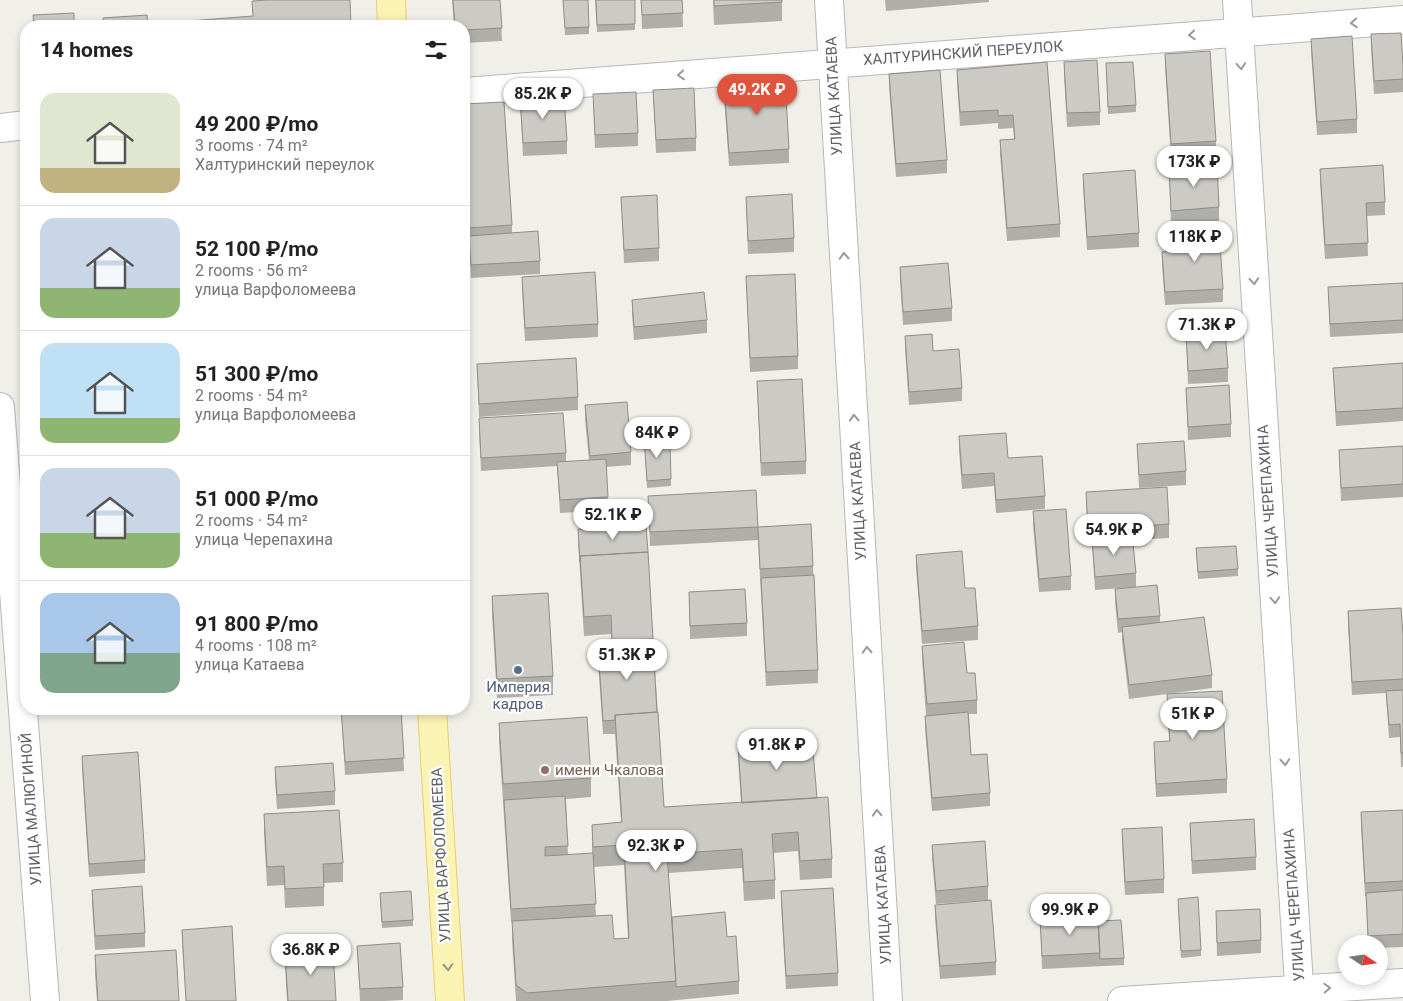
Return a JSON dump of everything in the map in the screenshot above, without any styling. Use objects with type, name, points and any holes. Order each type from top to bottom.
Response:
[{"type":"main road","points":[[391,0],[392,20]]},
{"type":"main road","name":"УЛИЦА ВАРФОЛОМЕЕВА","points":[[432,715],[450,1001]]},
{"type":"street","name":"УЛИЦА КАТАЕВА","points":[[829,0],[888,1001]]},
{"type":"street","name":"УЛИЦА ЧЕРЕПАХИНА","points":[[1237,0],[1300,995]]},
{"type":"street","name":"ХАЛТУРИНСКИЙ ПЕРЕУЛОК","points":[[470,92],[1403,20]]},
{"type":"street","points":[[0,128],[20,126]]},
{"type":"street","name":"УЛИЦА МАЛЮГИНОЙ","points":[[0,407],[20,671]]},
{"type":"street","name":"УЛИЦА МАЛЮГИНОЙ","points":[[23,715],[45,1001]]},
{"type":"street","points":[[1122,1001],[1300,995],[1403,983]]},
{"type":"building","points":[[350,0],[351,20],[202,20],[253,16],[252,1]]},
{"type":"building","points":[[453,0],[500,0],[502,28],[470,30],[470,20],[455,20]]},
{"type":"building","points":[[563,0],[588,0],[589,27],[565,28]]},
{"type":"building","points":[[596,0],[635,0],[635,24],[597,25]]},
{"type":"building","points":[[641,0],[682,0],[683,13],[642,15]]},
{"type":"building","points":[[714,0],[782,0],[782,2],[714,6]]},
{"type":"building","points":[[74,13],[74,20],[33,20],[33,15]]},
{"type":"building","points":[[147,15],[147,20],[103,20],[103,18]]},
{"type":"building","points":[[1401,33],[1403,79],[1374,81],[1371,34]]},
{"type":"building","points":[[1352,36],[1357,119],[1317,122],[1311,39]]},
{"type":"building","points":[[1210,51],[1216,141],[1171,144],[1165,54]]},
{"type":"building","points":[[1097,60],[1100,112],[1067,113],[1064,62]]},
{"type":"building","points":[[1047,62],[1060,224],[1007,228],[1000,140],[1015,139],[1013,115],[998,116],[998,110],[960,112],[957,70]]},
{"type":"building","points":[[1133,62],[1136,105],[1108,107],[1106,63]]},
{"type":"building","points":[[940,70],[947,160],[896,164],[889,74]]},
{"type":"building","points":[[785,80],[789,149],[729,153],[724,84]]},
{"type":"building","points":[[694,88],[696,138],[656,140],[653,90]]},
{"type":"building","points":[[636,92],[638,133],[595,135],[593,94]]},
{"type":"building","points":[[564,96],[567,141],[523,143],[520,98]]},
{"type":"building","points":[[504,102],[512,225],[470,228],[470,104]]},
{"type":"building","points":[[1217,164],[1219,207],[1171,211],[1169,168]]},
{"type":"building","points":[[1383,165],[1385,202],[1366,203],[1368,243],[1325,245],[1320,169]]},
{"type":"building","points":[[1135,170],[1139,233],[1087,237],[1083,174]]},
{"type":"building","points":[[792,194],[794,238],[748,241],[746,197]]},
{"type":"building","points":[[657,195],[659,248],[624,250],[621,197]]},
{"type":"building","points":[[1219,228],[1223,289],[1165,292],[1162,252],[1183,250],[1181,230]]},
{"type":"building","points":[[538,231],[540,261],[471,265],[470,236]]},
{"type":"building","points":[[948,263],[952,308],[903,312],[900,267]]},
{"type":"building","points":[[595,272],[598,324],[525,328],[522,277]]},
{"type":"building","points":[[795,274],[798,356],[750,358],[746,276]]},
{"type":"building","points":[[1403,283],[1403,320],[1330,324],[1328,287]]},
{"type":"building","points":[[704,292],[707,320],[634,327],[632,300]]},
{"type":"building","points":[[1225,330],[1228,368],[1188,371],[1186,333]]},
{"type":"building","points":[[932,334],[933,351],[959,349],[962,388],[909,392],[905,336]]},
{"type":"building","points":[[576,358],[578,397],[479,404],[477,364]]},
{"type":"building","points":[[1403,363],[1403,408],[1336,412],[1333,368]]},
{"type":"building","points":[[802,379],[806,461],[761,463],[757,381]]},
{"type":"building","points":[[1229,385],[1231,424],[1188,427],[1186,388]]},
{"type":"building","points":[[627,402],[631,452],[590,456],[585,405]]},
{"type":"building","points":[[563,413],[566,453],[481,458],[479,418]]},
{"type":"building","points":[[1006,433],[1008,458],[1042,456],[1045,496],[996,500],[994,473],[962,475],[959,436]]},
{"type":"building","points":[[644,437],[662,437],[663,445],[670,445],[671,479],[647,481]]},
{"type":"building","points":[[1184,441],[1186,471],[1139,475],[1137,444]]},
{"type":"building","points":[[1403,446],[1403,484],[1341,488],[1339,450]]},
{"type":"building","points":[[606,459],[608,497],[560,500],[557,462]]},
{"type":"building","points":[[1167,487],[1169,524],[1088,530],[1086,492]]},
{"type":"building","points":[[756,490],[758,527],[650,532],[648,496]]},
{"type":"building","points":[[1066,509],[1071,576],[1039,579],[1033,511]]},
{"type":"building","points":[[811,524],[813,566],[760,569],[758,527]]},
{"type":"building","points":[[646,525],[648,552],[580,556],[580,562],[578,529]]},
{"type":"building","points":[[1132,535],[1136,573],[1095,577],[1092,539]]},
{"type":"building","points":[[1236,546],[1238,569],[1198,572],[1196,548]]},
{"type":"building","points":[[962,551],[965,588],[975,588],[978,626],[922,631],[916,555]]},
{"type":"building","points":[[648,552],[653,639],[612,641],[611,615],[584,617],[580,556]]},
{"type":"building","points":[[814,575],[818,670],[766,672],[761,578]]},
{"type":"building","points":[[1157,585],[1160,616],[1118,619],[1115,589]]},
{"type":"building","points":[[745,589],[747,623],[690,626],[689,592]]},
{"type":"building","points":[[548,593],[553,676],[497,679],[492,596]]},
{"type":"building","points":[[1401,608],[1403,679],[1352,682],[1348,611]]},
{"type":"building","points":[[1204,617],[1212,675],[1129,685],[1122,627]]},
{"type":"building","points":[[964,642],[967,673],[975,673],[977,700],[927,704],[922,646]]},
{"type":"building","points":[[653,644],[657,712],[615,715],[615,720],[603,721],[598,648]]},
{"type":"building","points":[[1403,690],[1403,753],[1401,753],[1400,724],[1389,725],[1386,691]]},
{"type":"building","points":[[1222,691],[1227,779],[1156,784],[1154,742],[1170,741],[1167,694]]},
{"type":"building","points":[[658,712],[664,807],[828,797],[832,859],[800,861],[798,832],[772,834],[775,880],[744,882],[742,849],[667,854],[676,981],[527,993],[516,985],[512,921],[612,915],[614,939],[629,938],[624,845],[593,847],[592,825],[622,822],[615,715]]},
{"type":"building","points":[[968,712],[971,755],[987,754],[990,793],[932,798],[925,716]]},
{"type":"building","points":[[341,715],[401,715],[404,758],[345,762]]},
{"type":"building","name":"имени Чкалова","points":[[587,717],[591,778],[503,784],[499,723]]},
{"type":"building","points":[[812,739],[817,798],[742,803],[738,745]]},
{"type":"building","points":[[138,752],[145,860],[89,864],[82,756]]},
{"type":"building","points":[[333,763],[335,791],[277,795],[275,767]]},
{"type":"building","points":[[565,796],[568,846],[545,847],[545,856],[593,853],[596,904],[511,909],[504,800]]},
{"type":"building","points":[[339,810],[343,863],[323,864],[324,887],[285,889],[284,866],[267,867],[264,814]]},
{"type":"building","points":[[1403,810],[1403,881],[1365,883],[1361,812]]},
{"type":"building","points":[[1254,819],[1256,857],[1192,861],[1190,823]]},
{"type":"building","points":[[1162,827],[1164,879],[1125,882],[1122,829]]},
{"type":"building","points":[[985,841],[988,886],[936,891],[932,845]]},
{"type":"building","points":[[142,886],[145,933],[95,936],[92,890]]},
{"type":"building","points":[[833,888],[838,973],[786,976],[781,891]]},
{"type":"building","points":[[1403,890],[1403,934],[1368,935],[1366,893]]},
{"type":"building","points":[[411,891],[413,920],[382,922],[380,893]]},
{"type":"building","points":[[1198,897],[1201,950],[1181,951],[1178,899]]},
{"type":"building","points":[[991,900],[996,962],[940,966],[935,905]]},
{"type":"building","points":[[1260,909],[1261,940],[1217,943],[1216,911]]},
{"type":"building","points":[[725,912],[727,937],[736,936],[739,981],[676,987],[672,917]]},
{"type":"building","points":[[1098,915],[1100,953],[1042,956],[1040,918]]},
{"type":"building","points":[[1121,920],[1124,958],[1100,959],[1098,921]]},
{"type":"building","points":[[232,926],[236,1001],[186,1001],[182,930]]},
{"type":"building","points":[[400,943],[403,987],[360,989],[357,946]]},
{"type":"building","points":[[333,949],[336,1001],[288,1001],[285,952]]},
{"type":"building","points":[[176,950],[179,1001],[98,1001],[95,955]]},
{"type":"place","name":"Империя кадров","points":[[518,670]]},
{"type":"place","name":"имени Чкалова","points":[[545,770]]}]
